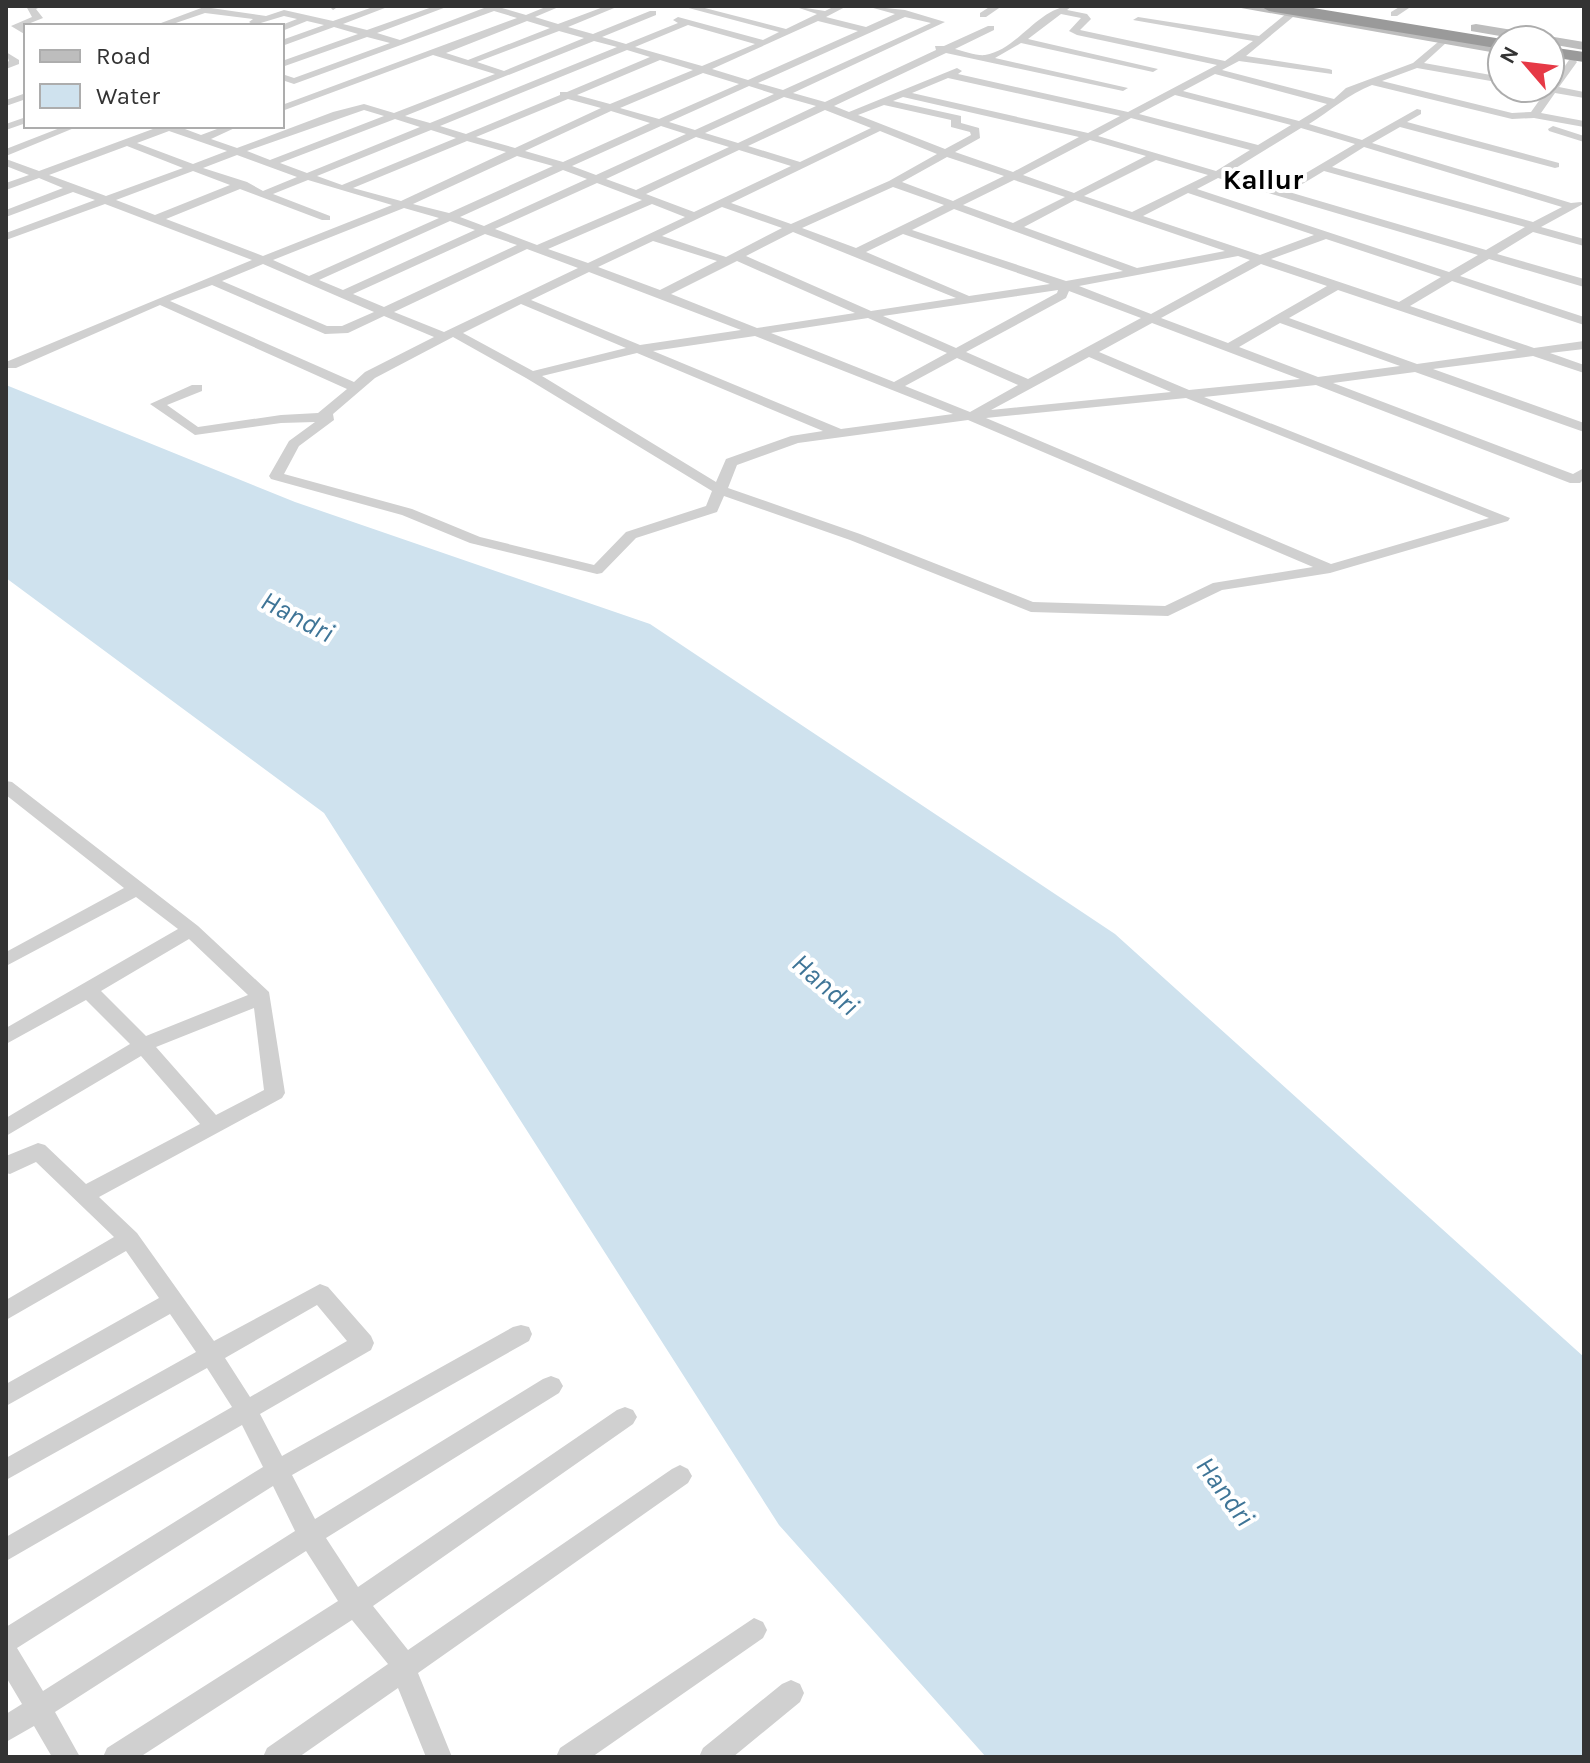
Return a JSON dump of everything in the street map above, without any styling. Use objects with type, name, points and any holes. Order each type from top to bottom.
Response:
[{"type":"highway","points":[[1269,6],[1486,41]]},
{"type":"highway","points":[[1310,6],[1486,34]]},
{"type":"street","points":[[11,27],[38,18],[32,6]]},
{"type":"street","points":[[284,42],[385,6]]},
{"type":"street","points":[[284,63],[444,6]]},
{"type":"street","points":[[284,107],[556,6]]},
{"type":"street","points":[[470,62],[614,6]]},
{"type":"street","points":[[686,6],[788,32]]},
{"type":"street","points":[[798,6],[822,16],[917,43]]},
{"type":"street","points":[[11,365],[160,301],[402,205],[610,108],[705,69],[842,6]]},
{"type":"street","points":[[342,295],[940,22],[871,6]]},
{"type":"street","points":[[309,280],[920,6]]},
{"type":"street","points":[[983,15],[997,6]]},
{"type":"street","points":[[1237,6],[1486,47]]},
{"type":"street","points":[[1346,6],[1582,56]]},
{"type":"street","points":[[1394,14],[1407,6]]},
{"type":"street","points":[[284,84],[493,7],[853,114],[946,152],[1584,369]]},
{"type":"street","points":[[853,114],[1023,41],[1063,9],[1086,19],[1074,31],[1227,64]]},
{"type":"street","points":[[164,24],[204,10],[264,18]]},
{"type":"street","points":[[639,10],[764,43]]},
{"type":"street","points":[[249,24],[284,13],[400,43]]},
{"type":"street","points":[[271,163],[505,74],[653,13]]},
{"type":"street","points":[[857,252],[1015,175],[1238,58],[1290,15]]},
{"type":"street","points":[[284,27],[309,17]]},
{"type":"street","points":[[1138,20],[1261,39]]},
{"type":"street","points":[[267,193],[688,22]]},
{"type":"street","points":[[637,194],[991,28]]},
{"type":"street","points":[[1136,215],[1218,174],[1336,103],[1350,90],[1416,65],[1444,40]]},
{"type":"street","points":[[1023,41],[1153,69]]},
{"type":"street","points":[[929,46],[1123,88]]},
{"type":"street","points":[[439,52],[568,96],[800,165]]},
{"type":"street","points":[[6,55],[11,64]]},
{"type":"street","points":[[342,189],[662,56]]},
{"type":"street","points":[[1566,72],[1582,56]]},
{"type":"street","points":[[1238,58],[1329,72]]},
{"type":"street","points":[[1416,65],[1486,77]]},
{"type":"street","points":[[1214,71],[1336,103]]},
{"type":"street","points":[[948,75],[1130,115],[1259,149]]},
{"type":"street","points":[[284,78],[326,91]]},
{"type":"street","points":[[1372,82],[1512,116],[1584,139]]},
{"type":"street","points":[[1175,92],[1578,204]]},
{"type":"street","points":[[902,94],[1088,136],[1584,283]]},
{"type":"street","points":[[661,294],[792,228],[893,183],[976,136],[975,130],[955,125],[957,118],[884,102]]},
{"type":"street","points":[[1534,115],[1540,104]]},
{"type":"street","points":[[6,237],[352,108],[374,108],[560,165],[694,216]]},
{"type":"street","points":[[1251,210],[1417,112]]},
{"type":"street","points":[[1512,116],[1534,115],[1584,124]]},
{"type":"street","points":[[1398,123],[1555,165]]},
{"type":"street","points":[[322,417],[370,375],[448,334],[882,126]]},
{"type":"street","points":[[6,153],[69,128]]},
{"type":"street","points":[[6,187],[164,128]]},
{"type":"street","points":[[174,128],[342,189],[450,217],[661,294],[969,416],[1330,569]]},
{"type":"street","points":[[201,139],[229,128]]},
{"type":"street","points":[[128,143],[267,193],[326,218]]},
{"type":"street","points":[[1016,226],[1081,196],[1155,156]]},
{"type":"street","points":[[6,162],[265,261],[384,312],[448,334],[531,375],[720,490],[855,537],[1031,607],[1168,611],[1218,586],[1330,569],[1503,518],[1186,394],[1091,353]]},
{"type":"street","points":[[1325,168],[1584,243]]},
{"type":"street","points":[[893,183],[1136,271]]},
{"type":"street","points":[[156,219],[243,184]]},
{"type":"street","points":[[6,214],[75,187]]},
{"type":"street","points":[[1189,190],[1584,321]]},
{"type":"street","points":[[213,281],[325,330],[344,330],[534,246],[652,200]]},
{"type":"street","points":[[721,203],[857,252],[967,298]]},
{"type":"street","points":[[1400,307],[1532,227],[1578,204]]},
{"type":"street","points":[[902,230],[1065,285],[1575,480],[1584,472]]},
{"type":"street","points":[[969,416],[1261,259],[1326,235]]},
{"type":"street","points":[[652,237],[732,258],[870,313],[1030,385]]},
{"type":"street","points":[[531,375],[634,350],[1065,285],[1242,251]]},
{"type":"street","points":[[896,386],[1062,295],[1065,285]]},
{"type":"street","points":[[1227,349],[1337,285]]},
{"type":"street","points":[[521,300],[634,350],[841,434]]},
{"type":"street","points":[[160,301],[356,388]]},
{"type":"street","points":[[1280,319],[1584,428]]},
{"type":"street","points":[[197,388],[157,404],[195,431],[281,419],[329,417],[294,444],[276,476],[407,512],[475,540],[597,570],[631,535],[712,509],[731,462],[796,439],[969,416],[1312,382],[1538,354],[1584,345]]},
{"type":"street","points":[[6,786],[191,930],[262,997],[275,1093],[85,1194]]},
{"type":"street","points":[[6,960],[137,889]]},
{"type":"street","points":[[6,1037],[191,930]]},
{"type":"street","points":[[88,990],[143,1045],[215,1127]]},
{"type":"street","points":[[6,1128],[143,1045],[262,997]]},
{"type":"street","points":[[6,1164],[10,1166],[38,1151],[129,1239],[212,1356],[246,1410],[310,1535],[355,1604],[389,1639],[406,1669],[432,1754]]},
{"type":"street","points":[[6,1311],[129,1239]]},
{"type":"street","points":[[6,1470],[320,1293],[363,1343],[6,1550]]},
{"type":"street","points":[[6,1396],[173,1301]]},
{"type":"street","points":[[6,1641],[277,1471],[521,1334]]},
{"type":"street","points":[[6,1729],[551,1386]]},
{"type":"street","points":[[116,1757],[355,1604],[625,1417]]},
{"type":"street","points":[[276,1757],[680,1476]]},
{"type":"street","points":[[569,1757],[754,1630]]},
{"type":"street","points":[[6,1653],[67,1757]]},
{"type":"street","points":[[712,1757],[791,1693]]},
{"type":"water","name":"Handri","points":[[6,385],[295,502],[650,624],[1115,934],[1584,1357],[1584,1757],[986,1757],[779,1525],[324,813],[6,578]]},
{"type":"district","name":"Kallur","points":[[1263,179]]}]
